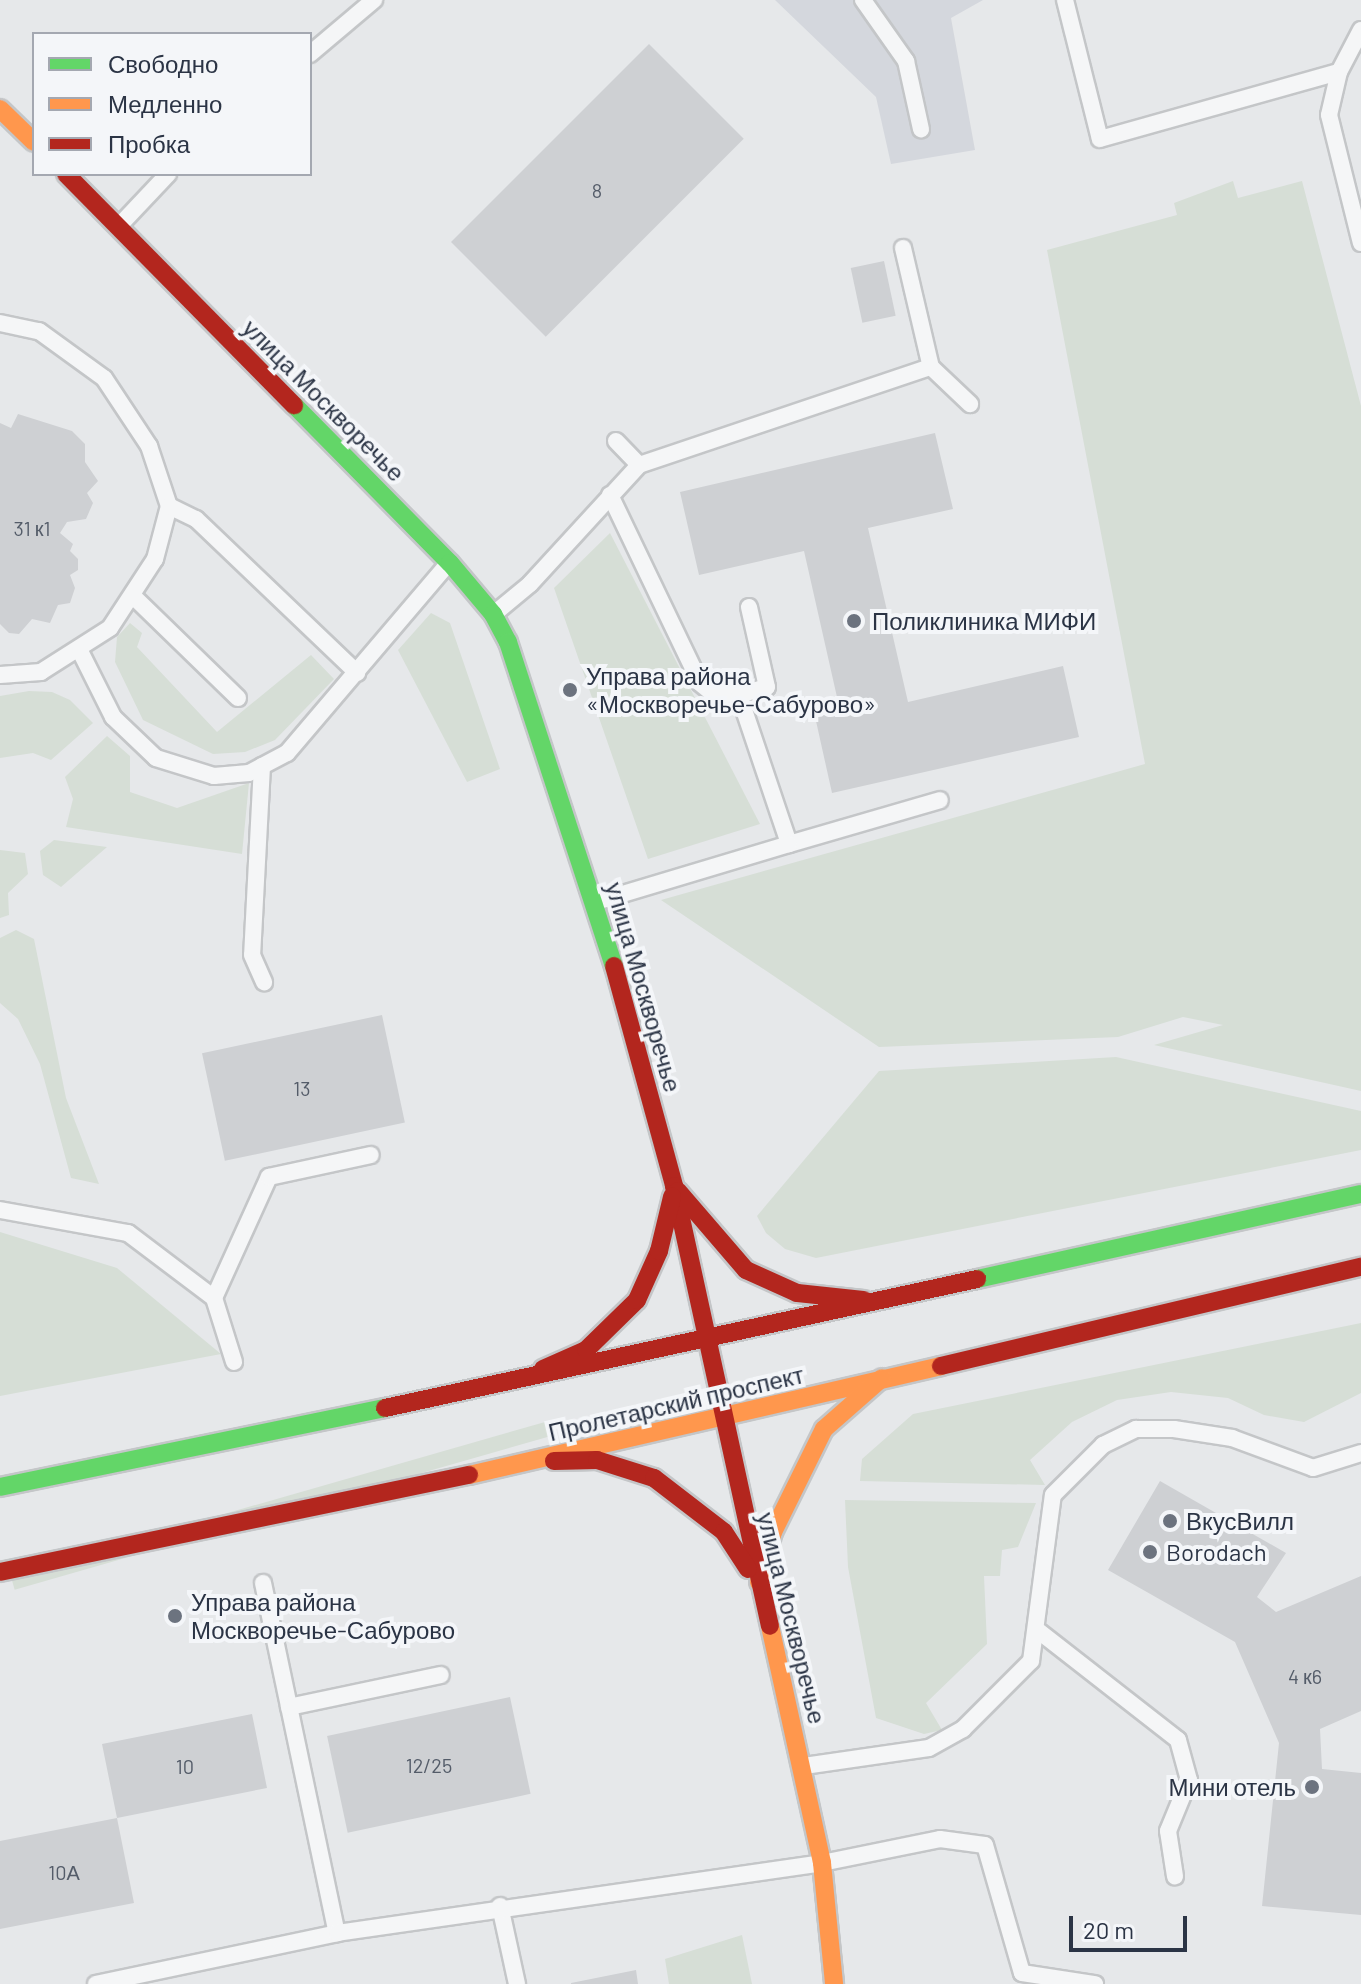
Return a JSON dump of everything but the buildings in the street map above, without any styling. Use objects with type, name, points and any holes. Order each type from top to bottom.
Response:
[{"type":"main road","points":[[0,109],[32,140]]},
{"type":"main road","name":"улица Москворечье","points":[[68,176],[450,563],[493,614],[530,701],[596,902],[674,1186],[704,1337],[822,1863],[834,1984]]},
{"type":"main road","points":[[674,1186],[746,1270],[797,1293],[866,1300]]},
{"type":"main road","points":[[519,1380],[586,1350],[637,1300],[659,1251],[674,1186]]},
{"type":"main road","points":[[0,1487],[519,1380],[866,1300],[1361,1194]]},
{"type":"main road","name":"Пролетарский проспект","points":[[0,1572],[536,1461],[1361,1267]]},
{"type":"main road","points":[[758,1584],[773,1532],[824,1429],[882,1378]]},
{"type":"main road","points":[[536,1461],[597,1460],[654,1478],[724,1532],[758,1584]]},
{"type":"lane","points":[[312,52],[374,0]]},
{"type":"lane","points":[[863,0],[906,61],[921,129]]},
{"type":"lane","points":[[1065,0],[1100,139],[1339,72]]},
{"type":"lane","points":[[1361,30],[1339,72],[1329,115],[1361,243]]},
{"type":"lane","points":[[119,226],[166,176]]},
{"type":"lane","points":[[903,248],[931,367],[970,404]]},
{"type":"lane","points":[[0,323],[39,331],[104,378],[149,446],[169,506],[155,559],[134,597],[110,628],[80,651],[41,672],[0,675]]},
{"type":"lane","points":[[493,614],[530,584],[639,465],[931,367]]},
{"type":"lane","points":[[616,441],[639,465]]},
{"type":"lane","points":[[610,495],[700,683],[713,694],[739,695],[767,687],[749,607]]},
{"type":"lane","points":[[169,506],[196,519],[357,673]]},
{"type":"lane","points":[[80,651],[113,717],[156,758],[214,776],[249,773],[287,753],[450,563]]},
{"type":"lane","points":[[134,597],[238,698]]},
{"type":"lane","points":[[739,695],[789,844]]},
{"type":"lane","points":[[262,766],[252,955],[264,982]]},
{"type":"lane","points":[[596,902],[940,800]]},
{"type":"lane","points":[[214,1298],[269,1177],[371,1155]]},
{"type":"lane","points":[[0,1210],[128,1233],[214,1298],[234,1362]]},
{"type":"lane","points":[[802,1766],[929,1748],[963,1729],[1031,1661],[1053,1495],[1103,1445],[1136,1429],[1174,1429],[1232,1438],[1313,1468],[1361,1453]]},
{"type":"lane","points":[[263,1583],[337,1933]]},
{"type":"lane","points":[[1036,1629],[1178,1740],[1189,1780],[1168,1831],[1175,1876]]},
{"type":"lane","points":[[289,1707],[441,1675]]},
{"type":"lane","points":[[96,1984],[337,1933],[500,1906],[822,1863],[940,1839],[985,1845],[1022,1973],[1095,1984]]},
{"type":"lane","points":[[500,1906],[517,1984]]},
{"type":"shaded area","points":[[775,0],[983,0],[951,18],[975,150],[891,164],[876,97]]},
{"type":"shaded area","points":[[1233,181],[1238,198],[1302,181],[1361,406],[1361,1091],[1154,1045],[1223,1025],[1183,1017],[1118,1037],[879,1047],[661,900],[1145,764],[1047,250],[1177,215],[1174,203]]},
{"type":"shaded area","points":[[610,533],[760,824],[648,859],[554,588]]},
{"type":"shaded area","points":[[431,613],[450,623],[500,769],[467,782],[398,650]]},
{"type":"shaded area","points":[[130,623],[142,633],[137,647],[217,732],[311,655],[334,679],[275,740],[245,752],[213,754],[143,720],[115,662],[117,637]]},
{"type":"shaded area","points":[[29,691],[52,692],[70,700],[93,723],[51,760],[33,753],[0,758],[0,696]]},
{"type":"shaded area","points":[[107,736],[130,756],[130,792],[177,808],[249,783],[242,854],[66,827],[73,799],[65,777]]},
{"type":"shaded area","points":[[54,840],[107,847],[61,887],[43,875],[40,851]]},
{"type":"shaded area","points":[[0,850],[25,853],[28,874],[8,893],[9,915],[0,918]]},
{"type":"shaded area","points":[[16,930],[34,939],[66,1098],[99,1184],[71,1178],[40,1064],[18,1019],[0,1003],[0,938]]},
{"type":"shaded area","points":[[1116,1057],[1361,1111],[1361,1150],[816,1258],[785,1249],[766,1233],[757,1216],[879,1071]]},
{"type":"shaded area","points":[[0,1232],[117,1268],[221,1354],[0,1396]]},
{"type":"shaded area","points":[[1361,1323],[1361,1393],[1304,1422],[1264,1415],[1228,1398],[1171,1392],[1117,1400],[1072,1422],[1030,1460],[1045,1485],[860,1481],[862,1459],[913,1414]]},
{"type":"shaded area","points":[[545,1422],[549,1436],[15,1590],[11,1575]]},
{"type":"shaded area","points":[[845,1500],[1036,1503],[1018,1547],[1002,1550],[1000,1576],[984,1576],[987,1644],[926,1703],[942,1730],[924,1734],[876,1718],[848,1567]]},
{"type":"shaded area","points":[[742,1935],[752,1984],[669,1984],[665,1959]]},
{"type":"traffic: fast","points":[[294,405],[450,563],[493,614],[508,642],[614,966]]},
{"type":"traffic: fast","points":[[977,1279],[1361,1194]]},
{"type":"traffic: fast","points":[[0,1487],[385,1408]]},
{"type":"traffic: slow","points":[[0,109],[32,140]]},
{"type":"traffic: slow","points":[[469,1475],[941,1366]]},
{"type":"traffic: slow","points":[[759,1582],[773,1532],[824,1429],[882,1378]]},
{"type":"traffic: slow","points":[[770,1626],[822,1863],[834,1984]]},
{"type":"traffic: jam","points":[[68,176],[294,405]]},
{"type":"traffic: jam","points":[[614,966],[674,1186],[770,1626]]},
{"type":"traffic: jam","points":[[678,1191],[746,1270],[797,1293],[864,1300]]},
{"type":"traffic: jam","points":[[543,1369],[586,1350],[637,1300],[659,1251],[672,1197]]},
{"type":"traffic: jam","points":[[941,1366],[1361,1267]]},
{"type":"traffic: jam","points":[[385,1408],[977,1279]]},
{"type":"traffic: jam","points":[[554,1461],[597,1460],[654,1478],[724,1532],[748,1569]]},
{"type":"traffic: jam","points":[[0,1572],[469,1475]]},
{"type":"place","name":"Поликлиника МИФИ","points":[[854,621]]},
{"type":"place","name":"Управа района «Москворечье-Сабурово»","points":[[570,690]]},
{"type":"place","name":"ВкусВилл","points":[[1170,1521]]},
{"type":"place","name":"Borodach","points":[[1150,1552]]},
{"type":"place","name":"Управа района Москворечье-Сабурово","points":[[175,1616]]},
{"type":"place","name":"Мини отель","points":[[1312,1787]]}]
